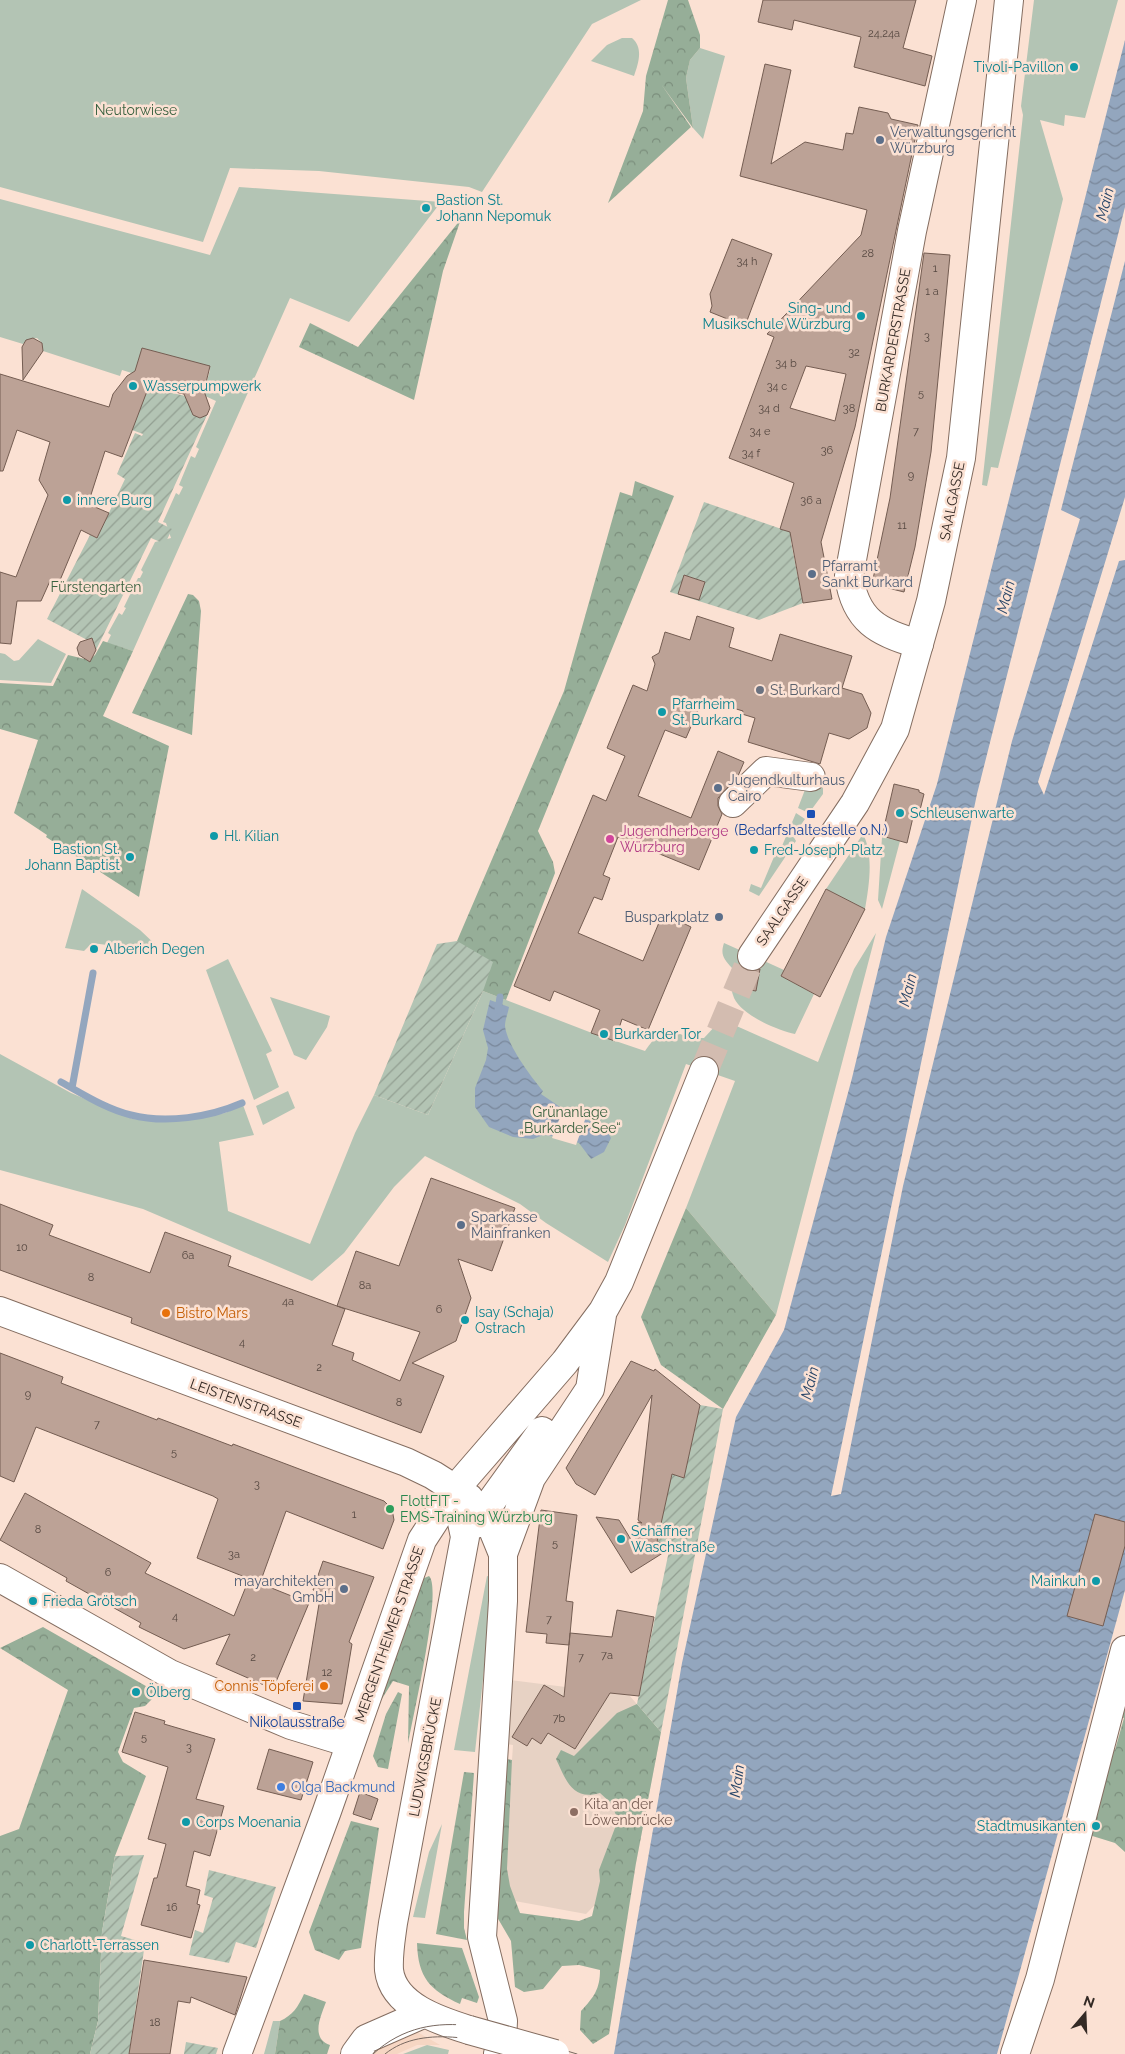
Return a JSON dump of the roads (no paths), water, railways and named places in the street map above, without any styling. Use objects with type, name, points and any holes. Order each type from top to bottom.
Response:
[{"type":"main road","name":"BURKARDERSTRASSE","points":[[919,644],[895,638],[874,626],[858,609],[851,591],[849,576],[912,231],[962,0]]},
{"type":"main road","name":"SAALGASSE","points":[[752,956],[855,803],[895,729],[932,601],[961,458],[1009,0]]},
{"type":"main road","points":[[734,803],[766,771],[811,777]]},
{"type":"main road","points":[[502,1554],[531,1478],[590,1389],[603,1311],[619,1282],[704,1070]]},
{"type":"main road","name":"LEISTENSTRASSE","points":[[0,1311],[406,1462],[455,1489],[485,1510]]},
{"type":"main road","name":"MERGENTHEIMER STRASSE","points":[[237,2054],[422,1540],[455,1489],[536,1398],[603,1311]]},
{"type":"main road","points":[[465,1537],[549,1421],[596,1350]]},
{"type":"main road","name":"LUDWIGSBRÜCKE","points":[[455,1489],[465,1537],[390,1946],[390,1971],[396,1989],[423,2014],[469,2030],[555,2054]]},
{"type":"main road","points":[[485,1510],[502,1554],[503,1601],[482,1937],[503,2021],[502,2042],[498,2054]]},
{"type":"main road","points":[[0,1578],[170,1674],[291,1725],[350,1743]]},
{"type":"main road","points":[[1016,2054],[1040,1979],[1125,1650]]},
{"type":"main road","points":[[355,2054],[366,2039],[423,2014]]},
{"type":"water","name":"Main","points":[[1125,40],[1125,207],[977,794],[831,1496],[841,1494],[903,1186],[1012,741],[1080,519],[1061,510],[1125,261],[1125,497],[1038,782],[1044,795],[1119,561],[1125,560],[1125,1590],[997,2054],[614,2054],[682,1663],[736,1417],[784,1330],[852,1078],[886,937],[937,784]]},
{"type":"water","points":[[490,1000],[509,1007],[505,1024],[507,1034],[520,1060],[543,1091],[541,1094],[563,1109],[605,1128],[611,1138],[604,1152],[591,1159],[579,1143],[562,1137],[543,1135],[533,1139],[513,1137],[489,1127],[475,1107],[475,1088],[486,1060],[488,1048],[483,1030]]},
{"type":"waterway","points":[[72,1088],[93,973]]},
{"type":"waterway","points":[[498,1010],[500,997]]},
{"type":"waterway","points":[[61,1082],[113,1109],[145,1118],[188,1118],[216,1112],[242,1103]]},
{"type":"tunnel","points":[[704,1071],[752,956]]},
{"type":"tram line","points":[[373,2054],[396,2037],[421,2028],[446,2025],[472,2026],[498,2031],[577,2054]]},
{"type":"tram line","points":[[385,2054],[401,2044],[419,2039],[438,2037],[478,2040],[533,2054]]},
{"type":"place","name":"Tivoli-Pavillon","points":[[1074,67]]},
{"type":"place","name":"Verwaltungsgericht Würzburg","points":[[880,140]]},
{"type":"place","name":"Bastion St. Johann Nepomuk","points":[[426,208]]},
{"type":"place","name":"Sing- und Musikschule Würzburg","points":[[861,316]]},
{"type":"place","name":"Wasserpumpwerk","points":[[133,386]]},
{"type":"place","name":"innere Burg","points":[[67,500]]},
{"type":"place","name":"Pfarramt Sankt Burkard","points":[[812,574]]},
{"type":"place","name":"St. Burkard","points":[[760,690]]},
{"type":"place","name":"Pfarrheim St. Burkard","points":[[662,712]]},
{"type":"place","name":"Jugendkulturhaus Cairo","points":[[718,788]]},
{"type":"place","name":"Schleusenwarte","points":[[900,813]]},
{"type":"place","name":"(Bedarfshaltestelle o.N.)","points":[[811,814]]},
{"type":"place","name":"Hl. Kilian","points":[[214,836]]},
{"type":"place","name":"Jugendherberge Würzburg","points":[[610,839]]},
{"type":"place","name":"Fred-Joseph-Platz","points":[[754,850]]},
{"type":"place","name":"Bastion St. Johann Baptist","points":[[130,857]]},
{"type":"place","name":"Busparkplatz","points":[[719,917]]},
{"type":"place","name":"Alberich Degen","points":[[94,949]]},
{"type":"place","name":"Burkarder Tor","points":[[604,1034]]},
{"type":"place","name":"Sparkasse Mainfranken","points":[[461,1225]]},
{"type":"place","name":"Bistro Mars","points":[[166,1313]]},
{"type":"place","name":"Isay (Schaja) Ostrach","points":[[465,1320]]},
{"type":"place","name":"FlottFIT - EMS-Training Würzburg","points":[[390,1509]]},
{"type":"place","name":"Schäffner Waschstraße","points":[[621,1539]]},
{"type":"place","name":"Mainkuh","points":[[1096,1581]]},
{"type":"place","name":"mayarchitekten GmbH","points":[[344,1589]]},
{"type":"place","name":"Frieda Grötsch","points":[[33,1601]]},
{"type":"place","name":"Connis Töpferei","points":[[324,1686]]},
{"type":"place","name":"Ölberg","points":[[136,1692]]},
{"type":"place","name":"Nikolausstraße","points":[[297,1706]]},
{"type":"place","name":"Olga Backmund","points":[[281,1787]]},
{"type":"place","name":"Kita an der Löwenbrücke","points":[[574,1812]]},
{"type":"place","name":"Corps Moenania","points":[[186,1822]]},
{"type":"place","name":"Stadtmusikanten","points":[[1096,1826]]},
{"type":"place","name":"Charlott-Terrassen","points":[[30,1945]]},
{"type":"park label","name":"Neutorwiese","points":[[136,110]]},
{"type":"park label","name":"Fürstengarten","points":[[96,587]]},
{"type":"park label","name":"Grünanlage „Burkarder See“","points":[[570,1120]]}]
